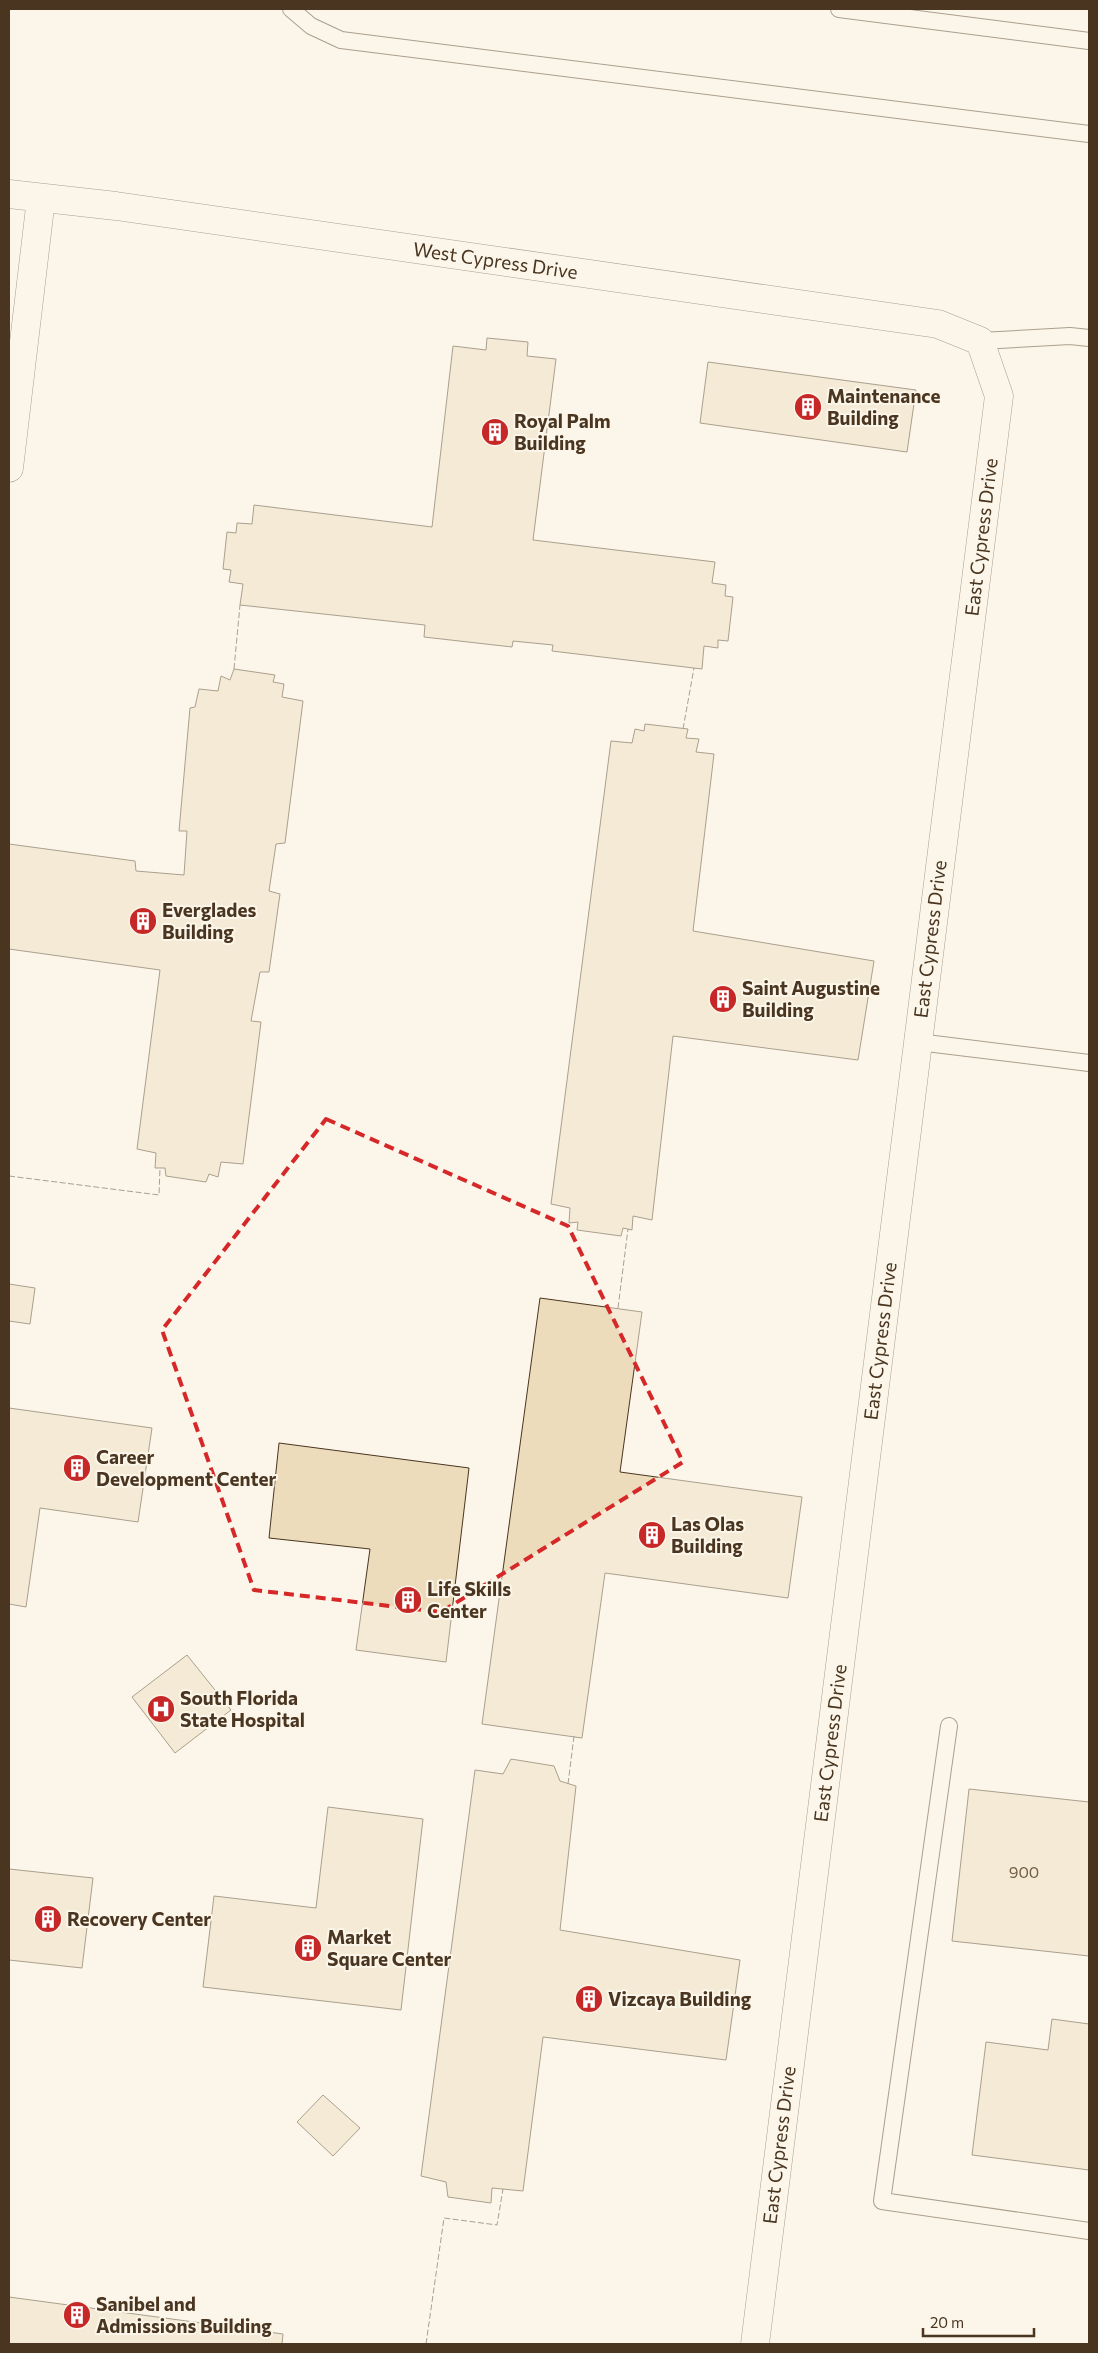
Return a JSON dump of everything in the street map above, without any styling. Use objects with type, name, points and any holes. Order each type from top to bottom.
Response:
[{"type":"street","name":"West Cypress Drive","points":[[9,194],[116,206],[938,324],[980,341]]},
{"type":"street","points":[[9,468],[41,199]]},
{"type":"street","name":"East Cypress Drive","points":[[754,2344],[999,396],[980,341]]},
{"type":"lane","points":[[291,9],[312,26],[341,40],[1089,134]]},
{"type":"lane","points":[[839,9],[879,11],[1089,41]]},
{"type":"lane","points":[[980,341],[1070,336],[1089,338]]},
{"type":"lane","points":[[918,1042],[1089,1063]]},
{"type":"lane","points":[[949,1726],[882,2202],[1089,2231]]},
{"type":"highlighted area","points":[[326,1119],[568,1226],[683,1462],[441,1612],[254,1590],[162,1330]]},
{"type":"building","name":"Royal Palm Building","points":[[487,338],[528,342],[527,356],[556,359],[533,540],[715,562],[712,583],[726,585],[725,596],[733,597],[728,641],[718,640],[718,648],[704,646],[702,669],[552,651],[553,645],[513,641],[512,647],[424,637],[425,625],[240,605],[243,584],[229,582],[231,570],[223,569],[227,532],[236,533],[237,523],[252,524],[254,505],[432,527],[453,346],[486,350]]},
{"type":"building","name":"Maintenance Building","points":[[708,362],[916,390],[907,452],[700,423]]},
{"type":"building","name":"Everglades Building","points":[[234,669],[275,675],[273,682],[284,684],[282,697],[303,701],[285,843],[276,844],[269,891],[280,894],[269,972],[260,972],[251,1021],[261,1022],[243,1164],[221,1162],[218,1177],[209,1174],[206,1182],[166,1176],[165,1168],[155,1168],[156,1153],[137,1149],[160,970],[9,949],[9,844],[135,861],[136,871],[184,875],[187,831],[179,831],[190,708],[195,707],[199,689],[218,691],[221,676],[230,680]]},
{"type":"building","name":"Saint Augustine Building","points":[[645,724],[688,729],[686,738],[699,739],[696,752],[714,754],[693,931],[874,961],[858,1060],[673,1036],[652,1220],[633,1216],[632,1230],[623,1228],[621,1236],[577,1230],[578,1222],[569,1223],[570,1208],[551,1204],[611,741],[632,743],[635,729],[644,731]]},
{"type":"building","points":[[9,1284],[35,1288],[30,1324],[9,1321]]},
{"type":"building","name":"Las Olas Building","points":[[540,1298],[642,1312],[620,1472],[802,1497],[788,1598],[605,1573],[582,1738],[482,1724]]},
{"type":"building","name":"Career Development Center","points":[[9,1408],[152,1428],[138,1522],[40,1508],[26,1607],[9,1604]]},
{"type":"building","name":"Life Skills Center","points":[[279,1443],[469,1468],[446,1662],[356,1650],[370,1549],[269,1538]]},
{"type":"building","points":[[187,1655],[231,1710],[175,1753],[132,1697]]},
{"type":"building","name":"Vizcaya Building","points":[[511,1759],[554,1766],[560,1781],[576,1786],[560,1930],[740,1960],[726,2060],[543,2037],[523,2191],[492,2188],[491,2203],[448,2197],[446,2182],[421,2176],[475,1770],[503,1774]]},
{"type":"building","points":[[969,1789],[1089,1802],[1089,1956],[952,1941]]},
{"type":"building","name":"Market Square Center","points":[[328,1807],[423,1819],[401,2010],[203,1987],[214,1896],[316,1908]]},
{"type":"building","name":"Recovery Center","points":[[9,1869],[93,1878],[82,1968],[9,1960]]},
{"type":"building","points":[[1052,2019],[1089,2024],[1089,2170],[972,2155],[986,2042],[1048,2050]]},
{"type":"building","points":[[323,2095],[360,2128],[333,2156],[297,2122]]},
{"type":"building","name":"Sanibel and Admissions Building","points":[[9,2297],[283,2334],[282,2344],[9,2344]]},
{"type":"fence","points":[[234,669],[240,605]]},
{"type":"fence","points":[[683,729],[694,668]]},
{"type":"fence","points":[[9,1176],[159,1195],[160,1168]]},
{"type":"fence","points":[[618,1308],[628,1229]]},
{"type":"fence","points":[[568,1784],[574,1736]]},
{"type":"fence","points":[[426,2344],[444,2218],[497,2225],[503,2189]]},
{"type":"place","name":"Maintenance Building","points":[[808,407]]},
{"type":"place","name":"Royal Palm Building","points":[[495,432]]},
{"type":"place","name":"Everglades Building","points":[[143,921]]},
{"type":"place","name":"Saint Augustine Building","points":[[723,999]]},
{"type":"place","name":"Career Development Center","points":[[77,1468]]},
{"type":"place","name":"Las Olas Building","points":[[652,1535]]},
{"type":"place","name":"Life Skills Center","points":[[408,1600]]},
{"type":"place","name":"South Florida State Hospital","points":[[161,1709]]},
{"type":"place","name":"Recovery Center","points":[[48,1919]]},
{"type":"place","name":"Market Square Center","points":[[308,1948]]},
{"type":"place","name":"Vizcaya Building","points":[[589,1999]]},
{"type":"place","name":"Sanibel and Admissions Building","points":[[77,2315]]}]
